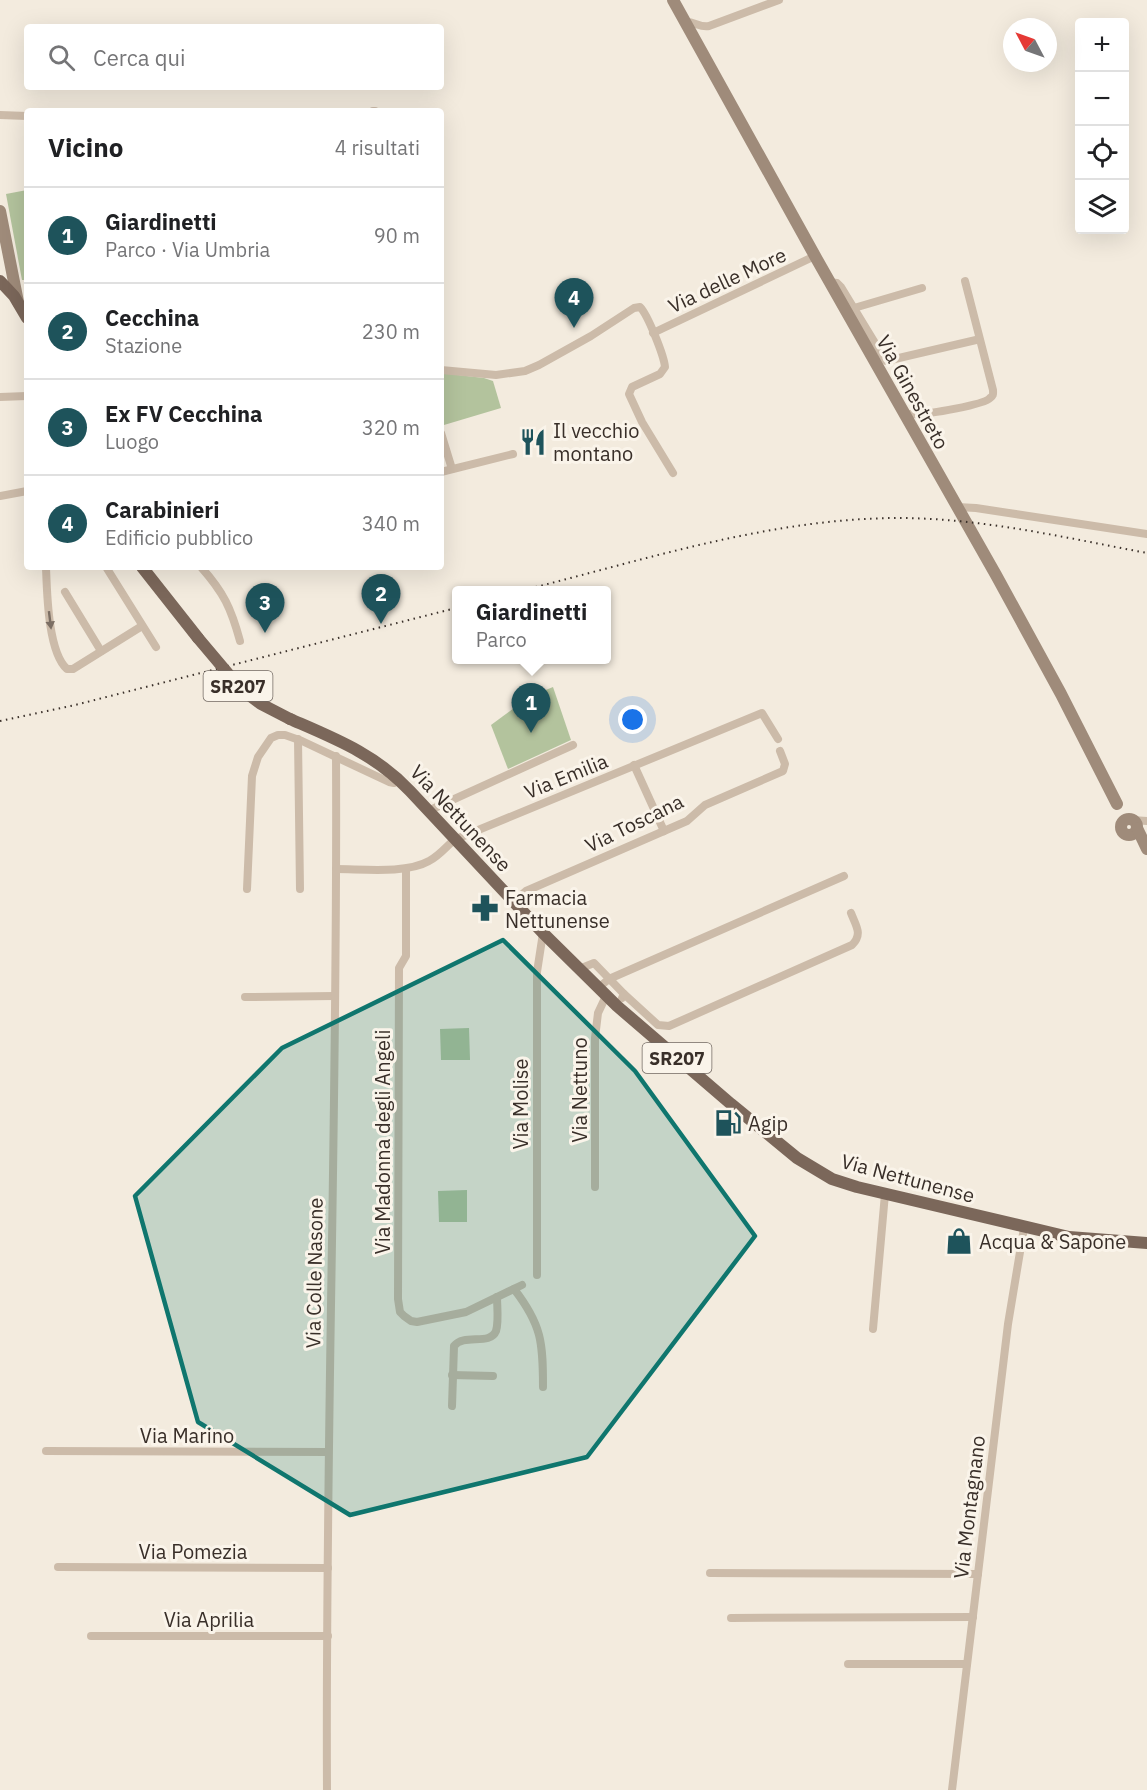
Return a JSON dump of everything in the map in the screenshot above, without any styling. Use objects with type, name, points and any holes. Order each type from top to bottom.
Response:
[{"type":"main road","points":[[0,281],[24,313]]},
{"type":"main road","name":"Via Nettunense","points":[[144,570],[241,689],[261,704],[365,754],[383,766],[602,992],[731,1104],[801,1161],[836,1181],[1024,1228],[1069,1237],[1147,1243]]},
{"type":"street","name":"Via Ginestreto","points":[[673,0],[1050,674],[1118,804],[1135,824],[1145,845]]},
{"type":"street","points":[[685,22],[692,21],[701,27],[709,26],[779,0]]},
{"type":"street","points":[[0,115],[24,116]]},
{"type":"street","points":[[0,211],[4,263],[18,302]]},
{"type":"street","name":"Via delle More","points":[[653,333],[815,256]]},
{"type":"street","points":[[903,413],[919,414],[946,410],[983,402],[993,395],[965,281]]},
{"type":"street","points":[[829,282],[840,285],[886,361],[976,340]]},
{"type":"street","points":[[854,308],[922,288]]},
{"type":"street","name":"Via delle More","points":[[444,370],[503,374],[525,371],[599,332],[636,307],[643,310],[665,363],[664,369],[658,375],[632,387],[629,394],[645,427],[673,473]]},
{"type":"street","points":[[0,397],[24,396]]},
{"type":"street","points":[[444,443],[452,470]]},
{"type":"street","points":[[444,471],[513,454]]},
{"type":"street","points":[[0,496],[24,492]]},
{"type":"street","points":[[957,507],[1147,534]]},
{"type":"street","points":[[46,570],[51,629],[61,662],[67,669],[74,669],[142,626]]},
{"type":"street","points":[[107,570],[156,647]]},
{"type":"street","points":[[203,570],[224,596],[231,610],[240,641]]},
{"type":"street","points":[[65,592],[101,651]]},
{"type":"street","name":"Via Emilia","points":[[454,840],[762,713],[778,739]]},
{"type":"street","points":[[247,889],[252,776],[255,762],[271,738],[285,735],[298,739],[389,782],[394,783],[399,780]]},
{"type":"street","points":[[298,739],[300,889]]},
{"type":"street","points":[[428,811],[573,745]]},
{"type":"street","name":"Via Toscana","points":[[515,903],[526,891],[664,831],[689,819],[705,805],[783,771],[785,764],[780,751]]},
{"type":"street","name":"Via Colle Nasone","points":[[327,1790],[328,1452],[336,756]]},
{"type":"street","points":[[634,765],[664,831]]},
{"type":"street","points":[[336,869],[406,869],[432,860],[454,840]]},
{"type":"street","name":"Via Madonna degli Angeli","points":[[406,869],[406,956],[399,968],[398,1305],[406,1319],[415,1322],[460,1314],[518,1287],[540,1334],[543,1387]]},
{"type":"street","points":[[602,992],[609,979],[844,876]]},
{"type":"street","points":[[579,969],[594,963],[658,1025],[669,1026],[852,945],[858,939],[859,931],[851,913]]},
{"type":"street","name":"Via Molise","points":[[537,1275],[537,972],[543,933]]},
{"type":"street","name":"Via Nettuno","points":[[595,1187],[595,1038],[602,992]]},
{"type":"street","points":[[617,1006],[624,994]]},
{"type":"street","points":[[245,997],[334,996]]},
{"type":"street","points":[[873,1329],[885,1194]]},
{"type":"street","name":"Via Montagnano","points":[[952,1790],[1010,1305],[1024,1228]]},
{"type":"street","points":[[452,1406],[453,1347],[462,1340],[488,1338],[495,1333],[497,1297]]},
{"type":"street","points":[[452,1376],[493,1376]]},
{"type":"street","name":"Via Marino","points":[[46,1451],[328,1452]]},
{"type":"street","name":"Via Pomezia","points":[[58,1567],[328,1568]]},
{"type":"street","points":[[710,1574],[978,1574]]},
{"type":"street","points":[[731,1618],[973,1617]]},
{"type":"street","name":"Via Aprilia","points":[[91,1636],[328,1636]]},
{"type":"street","points":[[848,1664],[967,1664]]},
{"type":"highlighted area","points":[[503,940],[635,1071],[755,1236],[587,1457],[350,1515],[198,1422],[135,1196],[282,1048]]},
{"type":"green space","points":[[24,191],[24,280],[22,280],[6,194]]},
{"type":"green space","points":[[444,373],[493,381],[501,408],[444,425]]},
{"type":"green space","points":[[553,687],[571,740],[508,769],[491,725],[529,697]]},
{"type":"green space","points":[[469,1028],[470,1060],[441,1060],[440,1029]]},
{"type":"green space","points":[[467,1190],[467,1222],[439,1222],[438,1191]]},
{"type":"railway","points":[[539,586],[712,542],[808,524],[856,520],[904,518],[965,522],[1026,530],[1147,553]]},
{"type":"railway","points":[[0,721],[75,705],[452,609]]},
{"type":"place","name":"Carabinieri","points":[[574,328]]},
{"type":"place","name":"Il vecchio montano","points":[[533,442]]},
{"type":"place","name":"Cecchina","points":[[381,624]]},
{"type":"place","name":"Ex FV Cecchina","points":[[265,633]]},
{"type":"place","name":"Giardinetti","points":[[531,733]]},
{"type":"place","name":"Farmacia Nettunense","points":[[485,908]]},
{"type":"place","name":"Agip","points":[[728,1123]]},
{"type":"place","name":"Acqua & Sapone","points":[[959,1241]]}]
